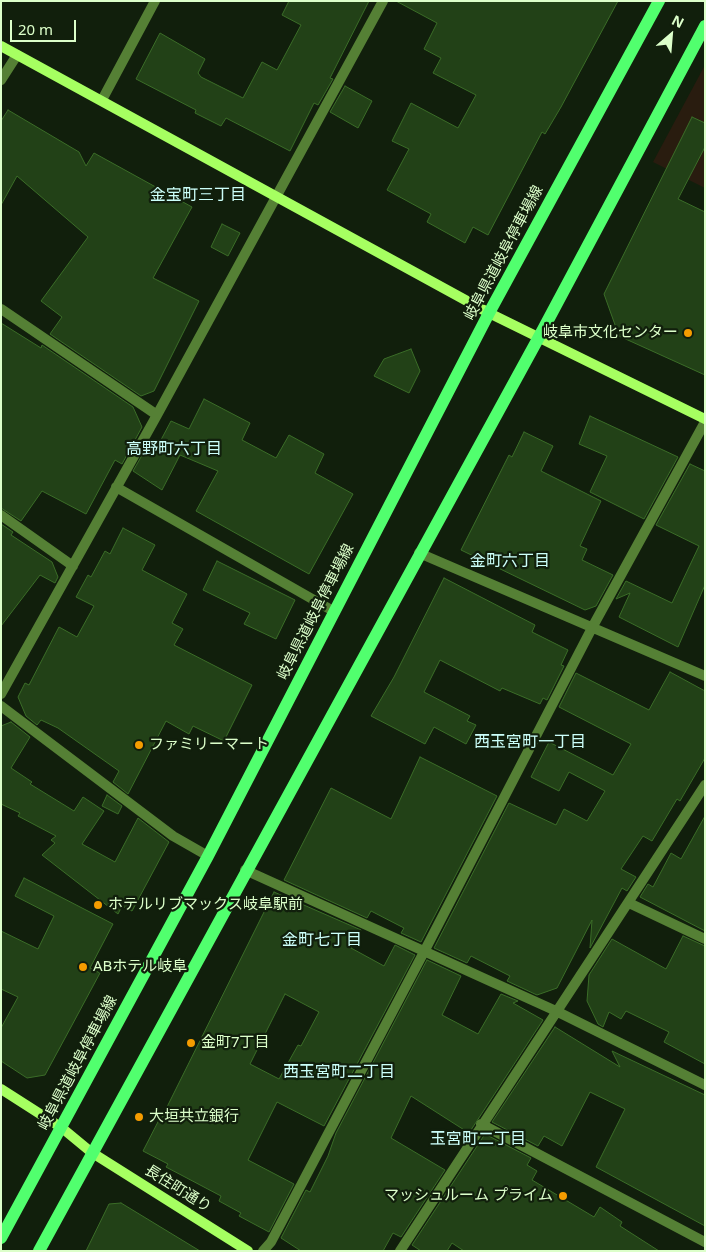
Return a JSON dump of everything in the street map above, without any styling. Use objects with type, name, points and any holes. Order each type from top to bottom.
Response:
[{"type":"main road","name":"岐阜県道岐阜停車場線","points":[[1,1238],[208,856],[489,314],[659,1]]},
{"type":"main road","points":[[39,1251],[91,1152],[174,1005],[245,870],[539,337],[705,26]]},
{"type":"street","points":[[102,100],[155,1]]},
{"type":"street","points":[[1,694],[157,416],[383,1]]},
{"type":"street","points":[[1,46],[489,314],[705,420],[593,626],[271,1242],[263,1251]]},
{"type":"street","points":[[1,80],[17,55]]},
{"type":"street","points":[[1,309],[157,416]]},
{"type":"street","points":[[116,487],[335,612]]},
{"type":"street","points":[[1,515],[73,566]]},
{"type":"street","points":[[419,553],[593,626],[705,676]]},
{"type":"street","points":[[1,706],[173,836],[208,856]]},
{"type":"street","points":[[400,1251],[481,1124],[629,903],[705,785]]},
{"type":"street","points":[[245,870],[556,1011],[705,1085]]},
{"type":"street","points":[[629,903],[705,939]]},
{"type":"street","name":"長住町通り","points":[[1,1089],[62,1128],[91,1152],[248,1251]]},
{"type":"street","points":[[481,1124],[705,1242]]},
{"type":"shaded area","points":[[705,65],[705,188],[653,162]]},
{"type":"building","points":[[289,1],[369,1],[330,78],[333,79],[318,105],[314,103],[290,151],[226,118],[221,126],[195,113],[196,110],[136,79],[160,33],[205,59],[198,73],[201,77],[243,98],[262,62],[277,70],[301,25],[282,15]]},
{"type":"building","points":[[396,1],[618,1],[561,107],[545,134],[542,132],[488,235],[473,227],[465,243],[427,222],[431,214],[387,190],[409,149],[392,141],[411,103],[458,128],[476,95],[433,73],[441,58],[424,49],[437,23]]},
{"type":"building","points":[[345,86],[372,101],[358,128],[330,112]]},
{"type":"building","points":[[8,110],[79,152],[86,166],[94,153],[192,207],[153,278],[199,301],[154,391],[141,396],[50,334],[62,317],[41,301],[88,237],[17,176],[1,205],[1,121]]},
{"type":"building","name":"岐阜市文化センター","points":[[692,117],[705,123],[705,147],[678,199],[705,212],[705,375],[619,336],[604,294]]},
{"type":"building","points":[[222,224],[240,233],[228,256],[211,247]]},
{"type":"building","points":[[1,323],[41,348],[42,345],[133,407],[142,427],[122,464],[115,460],[86,514],[42,491],[21,521],[1,508]]},
{"type":"building","points":[[411,349],[420,371],[409,393],[374,376],[384,359]]},
{"type":"building","points":[[204,399],[250,423],[242,440],[276,458],[289,435],[324,454],[315,473],[353,494],[309,574],[196,511],[218,471],[180,455],[162,490],[133,471],[149,443],[154,453],[171,421],[189,429]]},
{"type":"building","points":[[590,416],[678,457],[644,519],[590,492],[607,456],[579,444]]},
{"type":"building","points":[[524,432],[553,446],[541,471],[601,501],[580,546],[587,549],[582,560],[613,575],[596,606],[585,610],[461,550],[509,455],[512,457]]},
{"type":"building","points":[[690,464],[705,471],[705,585],[678,647],[619,617],[630,593],[616,599],[626,581],[672,603],[699,546],[656,525]]},
{"type":"building","points":[[1,524],[13,532],[11,535],[52,562],[58,577],[55,583],[40,575],[1,626]]},
{"type":"building","points":[[123,528],[155,545],[142,570],[187,594],[172,623],[183,629],[174,645],[252,685],[224,741],[193,726],[189,734],[166,721],[128,794],[113,782],[119,771],[58,728],[41,720],[37,725],[26,716],[18,697],[25,683],[29,685],[59,627],[77,637],[94,606],[76,597],[88,575],[91,577],[105,551],[110,554]]},
{"type":"building","points":[[217,561],[295,600],[276,639],[244,624],[250,613],[203,590]]},
{"type":"building","points":[[444,578],[535,625],[532,632],[568,650],[561,665],[564,666],[547,700],[543,698],[540,704],[502,688],[500,691],[440,660],[424,692],[470,716],[467,721],[476,725],[466,744],[434,727],[425,744],[371,716],[394,677]]},
{"type":"building","points":[[670,672],[705,691],[705,758],[680,801],[677,799],[652,841],[643,836],[621,869],[636,877],[627,891],[622,888],[590,948],[592,920],[557,988],[537,995],[507,981],[510,976],[471,956],[467,963],[434,948],[509,803],[556,825],[564,809],[587,821],[605,791],[569,772],[559,791],[531,777],[549,742],[613,775],[631,744],[559,707],[576,673],[649,710]]},
{"type":"building","points":[[11,722],[30,737],[11,768],[32,782],[30,784],[74,811],[83,797],[104,811],[82,844],[115,862],[138,818],[169,842],[132,911],[122,906],[118,914],[42,855],[55,843],[51,840],[56,836],[18,816],[20,813],[1,804],[1,726]]},
{"type":"building","points":[[420,757],[497,796],[421,942],[401,933],[404,928],[371,911],[367,918],[284,880],[331,788],[391,819]]},
{"type":"building","points":[[107,795],[122,806],[118,814],[102,806]]},
{"type":"building","points":[[705,816],[705,931],[640,897],[648,884],[653,887],[671,853],[681,859]]},
{"type":"building","points":[[24,878],[113,924],[90,968],[100,973],[45,1075],[27,1078],[1,1061],[1,1028],[18,997],[1,989],[1,931],[38,949],[54,916],[15,896]]},
{"type":"building","points":[[274,892],[361,930],[351,948],[384,966],[395,945],[415,955],[324,1126],[277,1102],[248,1160],[294,1184],[269,1232],[239,1216],[241,1213],[219,1201],[221,1196],[166,1167],[168,1164],[143,1151],[161,1119]],"holes":[[[285,994],[319,1012],[301,1046],[298,1045],[279,1079],[250,1064]]]},
{"type":"building","points":[[683,936],[705,946],[705,1064],[664,1042],[669,1032],[626,1011],[621,1019],[609,1012],[603,1027],[598,1024],[587,1001],[589,975],[612,939],[666,969]]},
{"type":"building","points":[[427,960],[461,976],[442,1015],[478,1034],[501,994],[518,1001],[513,1003],[543,1020],[469,1133],[411,1096],[391,1138],[445,1170],[401,1237],[393,1233],[383,1251],[301,1251],[281,1238],[306,1190],[310,1192],[328,1156],[336,1133]]},
{"type":"building","points":[[555,1027],[620,1067],[612,1051],[705,1095],[705,1226],[596,1167],[625,1109],[590,1092],[562,1146],[544,1136],[538,1146],[492,1122]]},
{"type":"building","points":[[485,1134],[531,1158],[527,1165],[537,1171],[532,1180],[594,1217],[600,1207],[622,1222],[620,1226],[659,1251],[464,1251],[452,1243],[447,1251],[421,1251],[412,1245]]},
{"type":"building","points":[[121,1203],[200,1251],[86,1251],[109,1204]]},
{"type":"place","name":"岐阜市文化センター","points":[[688,333]]},
{"type":"place","name":"ファミリーマート","points":[[139,745]]},
{"type":"place","name":"ホテルリブマックス岐阜駅前","points":[[98,905]]},
{"type":"place","name":"ABホテル岐阜","points":[[83,967]]},
{"type":"place","name":"金町7丁目","points":[[191,1043]]},
{"type":"place","name":"大垣共立銀行","points":[[139,1117]]},
{"type":"place","name":"マッシュルーム プライム","points":[[563,1196]]},
{"type":"district","name":"金宝町三丁目","points":[[198,195]]},
{"type":"district","name":"高野町六丁目","points":[[174,449]]},
{"type":"district","name":"金町六丁目","points":[[510,561]]},
{"type":"district","name":"西玉宮町一丁目","points":[[530,742]]},
{"type":"district","name":"金町七丁目","points":[[322,940]]},
{"type":"district","name":"西玉宮町二丁目","points":[[339,1072]]},
{"type":"district","name":"玉宮町二丁目","points":[[478,1139]]}]
